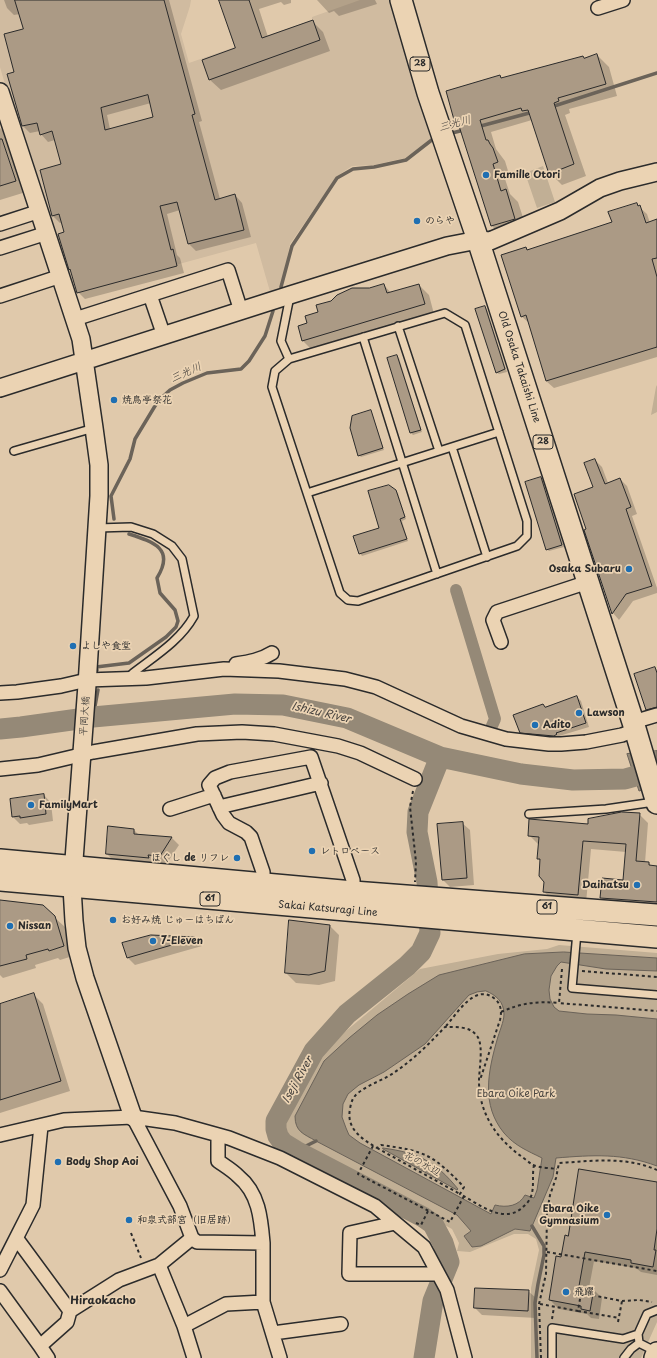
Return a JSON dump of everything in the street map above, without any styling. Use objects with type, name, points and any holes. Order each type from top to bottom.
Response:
[{"type":"main road","name":"Old Osaka Takaishi Line","points":[[401,0],[428,93],[478,240],[636,731],[656,800]]},
{"type":"main road","name":"Sakai Katsuragi Line","points":[[0,860],[353,892],[426,903],[576,938],[657,937]]},
{"type":"main road","name":"Sakai Katsuragi Line","points":[[0,880],[72,887],[657,915]]},
{"type":"main road","points":[[655,1358],[657,1352]]},
{"type":"street","points":[[598,8],[623,0]]},
{"type":"street","name":"平岡大橋","points":[[0,92],[4,114],[40,211],[81,338],[99,465],[97,528],[72,887],[77,948],[85,978],[133,1117]]},
{"type":"street","points":[[0,388],[447,246],[478,240],[490,241],[560,211],[600,188],[620,181],[657,172]]},
{"type":"street","points":[[0,224],[40,211]]},
{"type":"street","points":[[0,248],[47,233]]},
{"type":"street","points":[[74,319],[228,270],[241,311]]},
{"type":"street","points":[[0,296],[61,276]]},
{"type":"street","points":[[150,295],[164,336]]},
{"type":"street","points":[[501,642],[493,620],[497,612],[534,606],[588,582]]},
{"type":"street","points":[[224,669],[229,665],[265,658],[272,653]]},
{"type":"street","points":[[0,693],[128,678],[146,678],[224,669],[279,671],[345,679],[370,685],[461,726],[506,739],[548,744],[586,742],[622,735],[636,731],[657,715]]},
{"type":"street","points":[[0,769],[38,765],[82,751],[197,734],[242,732],[274,734],[338,746],[360,753],[416,779]]},
{"type":"street","points":[[263,883],[263,872],[251,837],[246,832],[229,823],[223,815],[209,785],[215,778],[230,772],[311,756],[353,880],[353,892]]},
{"type":"street","points":[[170,809],[321,783]]},
{"type":"street","points":[[133,1117],[180,1206],[192,1238],[197,1242],[263,1243]]},
{"type":"street","points":[[0,1135],[64,1120],[133,1117],[175,1123],[218,1135],[280,1158],[375,1206],[424,1247],[448,1290],[465,1358]]},
{"type":"street","points":[[0,1270],[33,1205],[41,1126]]},
{"type":"street","points":[[218,1135],[218,1161],[240,1176],[251,1190],[259,1208],[263,1243],[263,1302],[280,1358]]},
{"type":"street","points":[[395,1223],[350,1233],[349,1274],[438,1274]]},
{"type":"street","points":[[40,1346],[67,1322],[70,1311],[119,1280],[159,1264],[192,1238]]},
{"type":"street","points":[[17,1239],[70,1311]]},
{"type":"street","points":[[159,1264],[184,1326],[194,1358]]},
{"type":"street","points":[[0,1291],[48,1358]]},
{"type":"street","points":[[184,1326],[226,1304],[263,1302]]},
{"type":"street","points":[[273,1333],[341,1324]]},
{"type":"lane","points":[[289,359],[282,341],[290,295]]},
{"type":"lane","points":[[445,313],[465,325],[527,521],[527,536],[517,546],[487,557],[358,601],[348,600],[340,592],[272,387],[275,371],[289,359],[445,313]]},
{"type":"lane","points":[[398,326],[439,451]]},
{"type":"lane","points":[[363,337],[437,574]]},
{"type":"lane","points":[[14,451],[94,428]]},
{"type":"lane","points":[[307,493],[499,432]]},
{"type":"lane","points":[[452,446],[487,557]]},
{"type":"lane","points":[[97,528],[131,527],[153,534],[172,546],[182,559],[194,616],[175,641],[132,672],[128,678]]},
{"type":"lane","points":[[529,814],[606,809],[656,800]]},
{"type":"lane","points":[[576,938],[572,988],[657,995]]},
{"type":"lane","points":[[639,1343],[638,1334],[647,1314],[657,1310]]},
{"type":"lane","points":[[552,1358],[552,1328],[623,1339],[638,1334]]},
{"type":"lane","points":[[639,1343],[657,1352]]},
{"type":"lane","points":[[624,1358],[631,1349],[639,1343]]},
{"type":"path","points":[[416,779],[410,807],[416,862],[426,903]]},
{"type":"path","points":[[559,1003],[562,969]]},
{"type":"path","points":[[581,971],[657,977]]},
{"type":"path","name":"花の水辺","points":[[501,1012],[500,1007],[494,999],[484,995],[477,995],[470,998],[445,1027],[419,1053],[395,1072],[356,1094],[351,1102],[349,1120],[352,1128],[359,1136],[373,1146],[496,1213],[506,1214],[517,1212],[527,1204],[531,1197],[533,1188],[534,1165]]},
{"type":"path","points":[[479,1083],[500,1020],[501,1012],[513,1007],[527,1003],[544,1001],[657,1011]]},
{"type":"path","points":[[445,1027],[458,1026],[468,1029],[476,1035],[480,1046],[479,1083],[481,1099],[491,1124],[498,1135],[534,1165],[557,1169]]},
{"type":"path","points":[[377,1148],[382,1145],[401,1147],[429,1155],[464,1187],[460,1194]]},
{"type":"path","points":[[373,1146],[358,1174],[450,1222],[464,1196]]},
{"type":"path","points":[[541,1358],[539,1304],[546,1274],[547,1213],[550,1195],[559,1163],[612,1160],[639,1164],[657,1170]]},
{"type":"path","points":[[420,1225],[428,1211]]},
{"type":"path","points":[[131,1233],[146,1270]]},
{"type":"path","points":[[547,1252],[657,1271]]},
{"type":"path","points":[[578,1311],[582,1290],[579,1289]]},
{"type":"path","points":[[581,1293],[622,1300],[657,1302]]},
{"type":"path","points":[[618,1322],[622,1300]]},
{"type":"path","points":[[539,1304],[619,1318]]},
{"type":"path","points":[[552,1328],[554,1307]]},
{"type":"shaded area","points":[[0,0],[191,0],[181,34],[189,63],[312,20],[312,17],[360,0],[391,0],[433,138],[405,158],[374,165],[352,166],[337,176],[290,244],[280,292],[271,295],[256,243],[73,293],[41,195],[43,190],[36,171],[28,163],[0,67]]},
{"type":"shaded area","points":[[657,751],[657,786],[639,791],[627,754]]},
{"type":"shaded area","points":[[564,952],[657,958],[657,971],[606,969],[561,962],[551,976],[549,990],[550,999],[554,1007],[559,1011],[657,1019],[657,1166],[632,1159],[607,1156],[556,1158],[553,1177],[530,1231],[515,1229],[481,1246],[472,1247],[464,1236],[471,1231],[457,1215],[304,1134],[298,1129],[295,1116],[324,1061],[377,1015],[439,975],[524,954]],"holes":[[[486,991],[501,1003],[504,1010],[504,1017],[489,1076],[489,1100],[492,1111],[497,1122],[508,1138],[522,1148],[542,1158],[537,1190],[534,1198],[525,1195],[516,1204],[508,1206],[495,1205],[491,1214],[360,1143],[349,1135],[342,1117],[343,1104],[348,1094],[359,1085],[384,1072],[425,1044],[469,995]]]},
{"type":"shaded area","points":[[383,1148],[407,1153],[425,1160],[442,1171],[458,1189],[457,1190]]},
{"type":"green space","points":[[543,166],[555,202],[537,208],[525,173]]},
{"type":"green space","points":[[657,385],[657,412],[651,415],[656,387]]},
{"type":"green space","name":"Ebara Oike Park","points":[[559,945],[657,953],[657,1322],[641,1358],[531,1358],[531,1288],[539,1250],[536,1239],[528,1234],[514,1234],[470,1252],[457,1251],[459,1243],[452,1229],[316,1156],[292,1140],[287,1133],[285,1125],[320,1058],[346,1031],[420,969],[498,954],[547,949]]},
{"type":"building","points":[[15,0],[164,0],[195,114],[192,115],[215,200],[235,194],[244,230],[188,244],[177,202],[160,206],[171,250],[173,249],[177,266],[77,293],[58,234],[64,232],[59,214],[52,216],[40,170],[61,164],[52,131],[40,135],[37,123],[22,126],[7,74],[14,72],[4,34],[23,29]],"holes":[[[148,95],[153,117],[105,130],[101,108]]]},
{"type":"building","points":[[219,0],[249,0],[262,38],[313,20],[320,40],[209,80],[202,60],[235,48]]},
{"type":"building","points":[[597,54],[606,84],[558,98],[559,101],[554,103],[574,164],[549,174],[528,110],[522,111],[521,108],[480,120],[486,140],[488,140],[493,148],[498,162],[493,164],[501,191],[506,189],[515,219],[491,226],[459,126],[456,127],[446,91],[500,75],[501,78],[583,56],[584,58]]},
{"type":"building","points":[[0,139],[2,139],[16,181],[0,186]]},
{"type":"building","points":[[637,203],[638,206],[640,205],[646,223],[657,219],[657,258],[652,259],[657,277],[657,347],[546,381],[526,315],[521,317],[501,255],[526,247],[527,250],[612,222],[608,212]]},
{"type":"building","points":[[384,284],[387,293],[419,284],[425,304],[302,341],[298,326],[307,323],[305,316],[318,312],[316,305],[331,301],[337,295],[352,288],[369,288]]},
{"type":"building","points":[[485,306],[505,369],[496,373],[475,309]]},
{"type":"building","points":[[397,355],[421,430],[410,433],[387,358]]},
{"type":"building","points":[[371,410],[383,448],[358,456],[350,428],[352,416]]},
{"type":"building","points":[[595,459],[605,484],[620,478],[631,507],[626,509],[652,586],[626,594],[612,614],[584,530],[586,529],[574,494],[593,487],[584,463]]},
{"type":"building","points":[[541,477],[562,545],[546,550],[525,482]]},
{"type":"building","points":[[389,485],[396,490],[405,517],[400,519],[407,539],[359,554],[353,536],[379,528],[368,491]]},
{"type":"building","points":[[655,667],[657,673],[657,707],[646,710],[634,674]]},
{"type":"building","points":[[577,696],[586,723],[556,733],[557,734],[554,736],[520,733],[513,715],[543,704],[545,707]]},
{"type":"building","points":[[44,794],[46,814],[20,818],[20,816],[12,817],[10,799]]},
{"type":"building","points":[[622,812],[640,813],[636,861],[649,862],[649,865],[657,866],[657,902],[600,898],[602,878],[623,880],[626,844],[583,841],[578,895],[543,892],[544,882],[539,876],[540,859],[537,859],[539,837],[528,836],[529,819],[588,824],[588,819]]},
{"type":"building","points":[[463,822],[467,878],[442,880],[437,824]]},
{"type":"building","points":[[108,826],[134,829],[134,834],[172,837],[160,856],[148,855],[149,858],[106,854]]},
{"type":"building","points":[[0,900],[43,905],[55,916],[64,946],[49,951],[48,949],[26,955],[27,959],[0,966]]},
{"type":"building","points":[[289,920],[330,925],[325,971],[309,975],[285,973]]},
{"type":"building","points":[[151,935],[196,938],[127,958],[122,943]]},
{"type":"building","points":[[34,993],[61,1081],[0,1100],[0,1004]]},
{"type":"building","name":"Ebara Oike Gymnasium","points":[[579,1169],[657,1182],[657,1229],[654,1250],[656,1250],[653,1267],[631,1263],[631,1260],[585,1252],[579,1286],[594,1288],[590,1311],[581,1309],[581,1306],[549,1300],[556,1256],[561,1257],[565,1235],[568,1236]]},
{"type":"building","points":[[475,1288],[529,1290],[528,1311],[474,1308]]},
{"type":"waterway","name":"三光川","points":[[551,107],[657,73]]},
{"type":"waterway","name":"三光川","points":[[477,127],[533,112]]},
{"type":"waterway","name":"三光川","points":[[448,134],[464,130]]},
{"type":"waterway","name":"三光川","points":[[281,287],[292,246],[337,178],[353,169],[374,167],[406,160],[433,139],[437,138]]},
{"type":"waterway","name":"三光川","points":[[114,519],[111,496],[130,459],[135,439],[158,401],[170,390],[207,373],[241,369],[249,361],[265,336],[273,311]]},
{"type":"waterway","name":"三光川","points":[[97,670],[96,667],[129,663],[166,637],[176,627],[178,621],[175,610],[160,593],[157,578],[164,560],[163,553],[154,544],[129,534]]},
{"type":"waterway","points":[[456,590],[495,719],[491,728]]},
{"type":"waterway","name":"三光川","points":[[93,717],[98,690]]},
{"type":"waterway","name":"Ishizu River","points":[[0,729],[93,717],[235,704],[283,705],[347,718],[440,757],[521,774],[573,780],[625,779],[657,770]]},
{"type":"waterway","name":"Iseji River","points":[[424,1358],[433,1301],[449,1262],[443,1243],[433,1224],[423,1217],[283,1143],[278,1136],[276,1121],[314,1051],[347,1014],[407,966],[421,952],[430,933],[427,882],[417,832],[418,812],[440,757]]},
{"type":"waterway","points":[[296,1151],[316,1141]]},
{"type":"waterway","points":[[532,1226],[544,1246],[544,1255],[535,1303],[537,1358]]},
{"type":"place","name":"Famille Otori","points":[[486,175]]},
{"type":"place","name":"のらや","points":[[417,221]]},
{"type":"place","name":"焼鳥亭祭花","points":[[114,400]]},
{"type":"place","name":"Osaka Subaru","points":[[629,569]]},
{"type":"place","name":"よしや食堂","points":[[73,646]]},
{"type":"place","name":"Lawson","points":[[579,713]]},
{"type":"place","name":"Adito","points":[[535,725]]},
{"type":"place","name":"FamilyMart","points":[[31,805]]},
{"type":"place","name":"レトロベース","points":[[312,851]]},
{"type":"place","name":"ほぐし de リフレ","points":[[237,858]]},
{"type":"place","name":"Daihatsu","points":[[637,885]]},
{"type":"place","name":"お好み焼 じゅーはちばん","points":[[113,920]]},
{"type":"place","name":"Nissan","points":[[10,926]]},
{"type":"place","name":"7-Eleven","points":[[153,941]]},
{"type":"place","name":"Body Shop Aoi","points":[[58,1162]]},
{"type":"place","name":"Ebara Oike Gymnasium","points":[[607,1215]]},
{"type":"place","name":"和泉式部宮（旧居跡）","points":[[129,1220]]},
{"type":"place","name":"飛躍","points":[[566,1292]]},
{"type":"district","name":"Hiraokacho","points":[[103,1301]]}]
